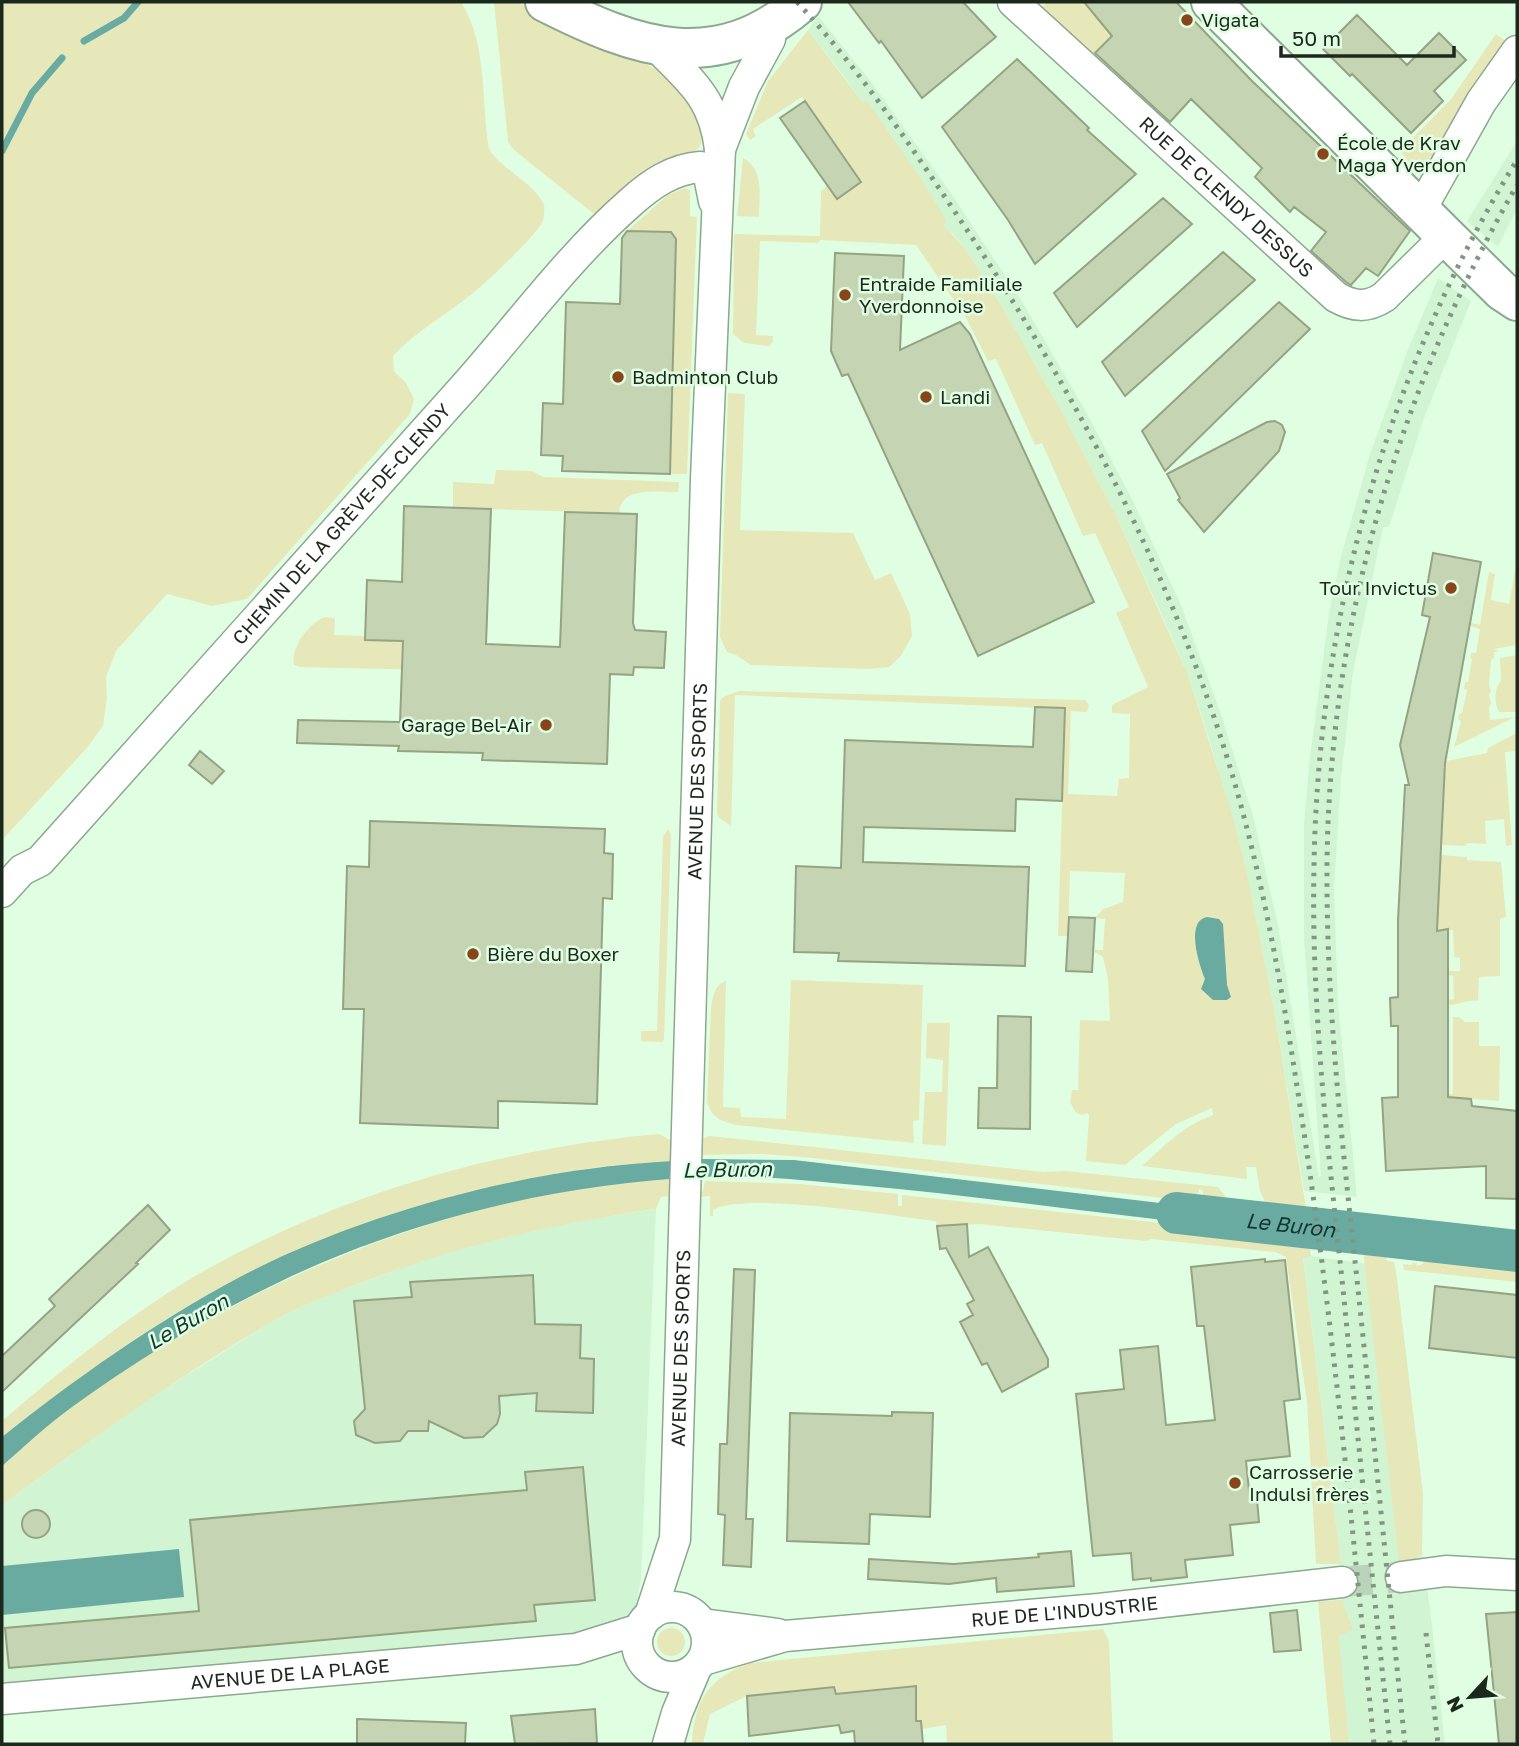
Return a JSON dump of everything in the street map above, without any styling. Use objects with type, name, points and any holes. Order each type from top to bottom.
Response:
[{"type":"main road","points":[[545,2],[614,34],[656,46],[698,48],[742,39],[772,25],[803,2]]},
{"type":"main road","points":[[1211,2],[1512,301]]},
{"type":"street","name":"RUE DE CLENDY DESSUS","points":[[1013,2],[1336,297],[1348,304],[1372,304],[1384,297],[1433,224]]},
{"type":"street","points":[[720,149],[744,87],[770,39],[772,25]]},
{"type":"street","name":"AVENUE DES SPORTS","points":[[656,46],[697,88],[714,118],[720,149],[706,479],[675,1539],[699,1620]]},
{"type":"street","points":[[1433,224],[1481,102],[1517,51]]},
{"type":"street","name":"CHEMIN DE LA GRÈVE-DE-CLENDY","points":[[2,892],[22,870],[40,861],[151,734],[472,379],[597,234],[651,185],[700,163],[712,145],[714,118]]},
{"type":"street","points":[[691,168],[700,167],[709,176],[718,225]]},
{"type":"street","name":"AVENUE DES SPORTS","points":[[645,1622],[675,1539]]},
{"type":"street","points":[[1401,1577],[1446,1571],[1517,1575]]},
{"type":"street","name":"RUE DE L'INDUSTRIE","points":[[699,1664],[785,1636],[1099,1609],[1342,1582]]},
{"type":"street","points":[[668,1607],[685,1610],[699,1620],[707,1641],[677,1713],[668,1744],[648,1667],[637,1645],[645,1622],[668,1607]]},
{"type":"street","name":"RUE DE L'INDUSTRIE","points":[[699,1620],[785,1636]]},
{"type":"street","name":"AVENUE DE LA PLAGE","points":[[2,1699],[576,1650],[645,1622]]},
{"type":"street","name":"AVENUE DE LA PLAGE","points":[[576,1650],[648,1667]]},
{"type":"street","points":[[648,1667],[668,1677],[678,1677],[699,1664]]},
{"type":"shaded area","points":[[2,2],[461,2],[470,18],[480,54],[489,149],[502,164],[534,190],[544,209],[539,228],[510,259],[472,294],[421,331],[393,356],[394,371],[406,383],[414,399],[410,414],[247,599],[212,606],[167,594],[116,651],[106,677],[107,699],[103,726],[86,749],[2,840]]},
{"type":"shaded area","points":[[494,2],[517,2],[662,72],[677,85],[698,115],[703,135],[699,148],[670,166],[605,215],[594,214],[514,150],[508,142]]},
{"type":"shaded area","points":[[1048,2],[1084,2],[1101,22],[1116,33],[1091,57],[1036,12]]},
{"type":"shaded area","points":[[818,16],[869,79],[949,190],[1023,303],[1085,410],[1134,503],[1181,605],[1220,711],[1253,816],[1278,925],[1319,1177],[1304,938],[1304,825],[1329,613],[1341,556],[1370,454],[1407,352],[1438,278],[1471,301],[1423,421],[1389,527],[1383,527],[1353,672],[1341,778],[1334,888],[1338,1003],[1357,1197],[1304,1191],[1275,1014],[1247,872],[1188,675],[1161,613],[1115,513],[1006,313],[965,248],[943,225],[947,222],[941,213],[808,30]]},
{"type":"shaded area","points":[[808,30],[863,103],[866,99],[924,183],[947,222],[943,225],[965,248],[1006,313],[1115,513],[1188,675],[1232,814],[1247,872],[1275,1014],[1306,1208],[1270,1203],[1267,1206],[1260,1191],[1256,1167],[1246,1167],[1247,1179],[1142,1166],[1184,1130],[1213,1115],[1212,1108],[1176,1124],[1125,1165],[1086,1161],[1089,1116],[1088,1113],[1076,1113],[1070,1102],[1072,1090],[1078,1090],[1080,1020],[1110,1021],[1108,979],[1103,957],[1094,952],[1103,950],[1105,919],[1095,918],[1103,909],[1123,902],[1125,873],[1070,871],[1068,936],[1058,936],[1065,709],[735,695],[731,826],[719,818],[720,700],[739,691],[1086,700],[1089,706],[1087,712],[1071,711],[1068,794],[1117,796],[1119,779],[1129,778],[1130,714],[1112,713],[1112,705],[1148,687],[1116,613],[1129,607],[1095,533],[1083,536],[1042,443],[1035,445],[996,359],[988,361],[966,318],[916,245],[820,240],[818,243],[760,241],[756,335],[773,336],[773,342],[769,346],[744,343],[733,334],[734,234],[820,236],[821,191],[827,186],[837,199],[861,182],[802,97],[753,129],[756,136],[750,140],[746,134],[768,81]]},
{"type":"shaded area","points":[[1496,34],[1511,45],[1430,172],[1416,169],[1400,151],[1451,99]]},
{"type":"shaded area","points":[[1517,141],[1517,209],[1498,247],[1467,221]]},
{"type":"shaded area","points":[[743,158],[755,169],[758,176],[759,217],[737,216]]},
{"type":"shaded area","points":[[685,188],[690,190],[690,216],[697,217],[687,474],[670,474],[676,239],[670,232],[627,231],[668,195]]},
{"type":"shaded area","points":[[728,393],[745,394],[740,530],[853,533],[875,580],[891,573],[910,614],[912,636],[901,656],[889,667],[871,669],[751,665],[727,652],[720,637]]},
{"type":"shaded area","points":[[496,470],[532,471],[544,477],[679,482],[678,492],[633,494],[621,504],[619,513],[453,508],[453,482],[494,484]]},
{"type":"shaded area","points":[[1516,566],[1517,645],[1493,649],[1499,651],[1494,652],[1494,658],[1491,660],[1489,685],[1490,720],[1515,717],[1454,747],[1461,721],[1458,719],[1459,714],[1462,713],[1467,690],[1464,689],[1465,682],[1468,682],[1471,653],[1476,653],[1480,629],[1471,626],[1471,623],[1480,625],[1489,572],[1495,574],[1491,600],[1509,604]]},
{"type":"shaded area","points":[[324,617],[335,618],[334,635],[365,636],[366,640],[486,645],[472,671],[294,665],[295,651],[302,637],[312,625]]},
{"type":"shaded area","points":[[1517,655],[1517,712],[1499,712],[1495,696],[1501,681],[1500,658]]},
{"type":"shaded area","points":[[1517,733],[1517,751],[1505,752],[1512,845],[1506,846],[1504,819],[1485,821],[1486,844],[1441,845],[1446,761],[1487,753],[1488,748]]},
{"type":"shaded area","points":[[668,829],[671,834],[664,1040],[641,1041],[641,1031],[657,1031],[663,837]]},
{"type":"shaded area","points":[[1441,855],[1501,862],[1506,917],[1500,919],[1500,976],[1479,977],[1478,1001],[1448,1005],[1448,1000],[1454,999],[1453,976],[1448,975],[1448,971],[1460,971],[1460,958],[1454,957],[1453,930],[1437,931]]},
{"type":"shaded area","points":[[791,980],[923,985],[919,1120],[913,1121],[914,1143],[736,1125],[714,1115],[707,1102],[711,1008],[717,988],[726,981],[723,1107],[740,1108],[741,1117],[786,1119]]},
{"type":"shaded area","points":[[1453,1017],[1459,1017],[1465,1022],[1479,1022],[1479,1046],[1500,1046],[1499,1101],[1449,1097],[1448,1094],[1453,1094]]},
{"type":"shaded area","points":[[927,1023],[950,1023],[946,1146],[922,1144],[925,1092],[942,1092],[943,1060],[926,1058]]},
{"type":"shaded area","points":[[659,1134],[672,1141],[672,1162],[593,1168],[481,1189],[372,1221],[262,1266],[146,1332],[72,1383],[2,1437],[2,1421],[103,1339],[183,1283],[264,1240],[372,1195],[428,1177],[542,1150]]},
{"type":"shaded area","points":[[710,1136],[1044,1172],[1066,1171],[1218,1187],[1233,1206],[1202,1202],[1203,1191],[1199,1189],[1197,1202],[803,1157],[761,1154],[700,1155],[701,1139]]},
{"type":"shaded area","points":[[672,1179],[671,1196],[661,1197],[656,1209],[579,1222],[465,1248],[390,1272],[290,1312],[167,1387],[2,1505],[2,1466],[52,1422],[137,1362],[208,1320],[280,1283],[355,1250],[432,1223],[511,1202],[591,1187]]},
{"type":"shaded area","points":[[705,1181],[800,1184],[898,1194],[898,1206],[902,1206],[902,1195],[1309,1239],[1311,1256],[1303,1258],[1341,1564],[1316,1564],[1307,1402],[1286,1257],[1275,1252],[1151,1239],[1146,1241],[980,1224],[937,1226],[936,1221],[820,1206],[755,1203],[730,1205],[713,1210],[713,1216],[710,1216],[710,1196],[699,1197]]},
{"type":"shaded area","points":[[656,1209],[641,1580],[630,1632],[2,1698],[2,1505],[141,1404],[271,1322],[316,1300],[428,1258],[482,1243],[554,1225]]},
{"type":"shaded area","points":[[1426,1249],[1517,1259],[1517,1282],[1404,1270],[1403,1264],[1423,1264]]},
{"type":"shaded area","points":[[1363,1250],[1385,1252],[1387,1261],[1394,1262],[1423,1493],[1422,1553],[1414,1559],[1399,1562]]},
{"type":"shaded area","points":[[1303,1257],[1384,1266],[1431,1617],[1445,1744],[1348,1744],[1338,1640],[1342,1595],[1341,1564]]},
{"type":"shaded area","points":[[1342,1600],[1353,1630],[1339,1636],[1349,1744],[1331,1744],[1318,1601]]},
{"type":"shaded area","points":[[671,1628],[681,1632],[685,1642],[681,1652],[671,1656],[661,1652],[657,1642],[661,1632]]},
{"type":"shaded area","points":[[1103,1629],[1109,1641],[1113,1744],[947,1744],[946,1725],[922,1729],[921,1721],[916,1721],[915,1686],[836,1694],[833,1687],[747,1696],[710,1714],[703,1744],[692,1744],[696,1715],[706,1693],[724,1676],[750,1663]]},
{"type":"water","points":[[1207,917],[1219,919],[1223,924],[1227,985],[1231,997],[1227,1000],[1213,1000],[1201,989],[1205,979],[1197,954],[1195,935],[1200,920]]},
{"type":"water","points":[[701,1159],[794,1160],[1228,1211],[1233,1214],[1231,1225],[1226,1227],[902,1189],[739,1176],[608,1185],[516,1202],[470,1212],[381,1240],[268,1287],[167,1343],[103,1385],[54,1421],[2,1466],[2,1437],[58,1394],[116,1352],[176,1314],[278,1258],[366,1223],[459,1194],[506,1183],[609,1166]]},
{"type":"water","points":[[179,1549],[184,1597],[2,1615],[2,1566]]},
{"type":"building","points":[[848,2],[963,2],[996,37],[922,98],[881,41],[879,43]]},
{"type":"building","points":[[1084,2],[1176,2],[1252,81],[1410,231],[1378,276],[1366,268],[1351,285],[1346,282],[1311,251],[1326,232],[1294,207],[1290,212],[1255,177],[1262,168],[1191,99],[1170,122],[1095,53],[1112,36]]},
{"type":"building","points":[[1357,15],[1407,65],[1439,33],[1466,60],[1434,91],[1443,101],[1411,133],[1323,49]]},
{"type":"building","points":[[1017,59],[1089,128],[1087,130],[1136,174],[1035,264],[1008,220],[942,127]]},
{"type":"building","points":[[805,101],[861,182],[837,199],[780,118]]},
{"type":"building","points":[[1163,198],[1192,224],[1077,327],[1054,293]]},
{"type":"building","name":"Badminton Club","points":[[627,231],[671,232],[676,239],[670,474],[562,471],[563,456],[541,455],[543,403],[563,404],[566,302],[620,304],[622,238]]},
{"type":"building","points":[[1223,252],[1255,280],[1125,396],[1102,362]]},
{"type":"building","points":[[835,253],[904,256],[900,350],[960,322],[970,334],[1094,602],[978,656],[848,374],[842,376],[831,351]]},
{"type":"building","points":[[1279,302],[1310,329],[1165,471],[1142,431]]},
{"type":"building","points":[[1275,421],[1282,425],[1285,432],[1279,451],[1204,532],[1178,500],[1180,498],[1167,474],[1267,422]]},
{"type":"building","points":[[404,506],[491,509],[486,644],[560,647],[565,512],[637,514],[633,623],[635,630],[666,632],[664,668],[634,667],[633,675],[610,674],[607,764],[482,760],[483,753],[398,751],[399,746],[297,743],[298,720],[400,722],[403,641],[365,640],[367,580],[402,582]]},
{"type":"building","points":[[1433,553],[1481,562],[1445,763],[1437,931],[1448,929],[1448,1097],[1471,1099],[1472,1106],[1517,1111],[1517,1199],[1486,1198],[1486,1166],[1386,1171],[1382,1098],[1398,1097],[1398,1026],[1391,1026],[1390,998],[1398,997],[1398,920],[1405,785],[1409,785],[1400,745],[1430,617],[1422,615]]},
{"type":"building","points":[[1035,707],[1065,708],[1062,801],[1016,799],[1015,831],[864,827],[863,862],[1029,867],[1025,966],[838,961],[839,953],[794,952],[796,866],[841,868],[845,740],[1033,747]]},
{"type":"building","points":[[200,751],[224,771],[212,784],[189,765]]},
{"type":"building","name":"Bière du Boxer","points":[[370,821],[605,829],[604,853],[613,854],[612,899],[603,898],[597,1104],[498,1101],[498,1128],[360,1123],[364,1009],[343,1009],[347,866],[369,867]]},
{"type":"building","points":[[1069,917],[1095,918],[1092,972],[1066,971]]},
{"type":"building","points":[[998,1016],[1031,1017],[1030,1129],[978,1128],[979,1088],[997,1088]]},
{"type":"building","points":[[148,1205],[170,1230],[136,1263],[138,1264],[2,1392],[2,1356],[55,1306],[49,1299]]},
{"type":"building","points":[[967,1224],[969,1257],[988,1247],[1048,1359],[1048,1367],[1002,1392],[987,1363],[982,1365],[960,1322],[973,1315],[967,1304],[974,1300],[946,1248],[940,1249],[937,1226]]},
{"type":"building","points":[[1265,1259],[1265,1262],[1285,1260],[1300,1399],[1284,1401],[1290,1456],[1246,1461],[1250,1500],[1257,1500],[1259,1522],[1230,1525],[1233,1555],[1185,1560],[1187,1577],[1133,1580],[1131,1553],[1093,1556],[1076,1394],[1124,1389],[1120,1350],[1158,1346],[1166,1425],[1215,1420],[1204,1326],[1197,1326],[1191,1267]]},
{"type":"building","points":[[734,1269],[755,1270],[746,1519],[753,1519],[751,1567],[723,1565],[725,1515],[718,1514],[720,1444],[727,1444]]},
{"type":"building","points":[[533,1275],[535,1324],[581,1325],[580,1358],[594,1359],[593,1413],[536,1411],[537,1393],[499,1396],[500,1414],[497,1424],[483,1437],[464,1438],[429,1421],[428,1431],[408,1431],[400,1441],[375,1443],[356,1435],[354,1421],[365,1409],[354,1301],[412,1297],[410,1282]]},
{"type":"building","points":[[1435,1286],[1517,1295],[1517,1358],[1429,1348]]},
{"type":"building","points":[[892,1412],[933,1413],[930,1517],[870,1514],[869,1544],[787,1541],[790,1413],[892,1416]]},
{"type":"building","points":[[583,1467],[595,1600],[534,1605],[536,1621],[9,1668],[5,1628],[199,1611],[190,1520],[527,1490],[525,1472]]},
{"type":"building","points":[[36,1510],[46,1514],[50,1524],[46,1534],[36,1538],[26,1534],[22,1524],[26,1514]]},
{"type":"building","points":[[1071,1551],[1074,1586],[997,1592],[996,1578],[949,1584],[868,1579],[869,1559],[954,1564],[1039,1557],[1038,1554]]},
{"type":"building","points":[[1297,1610],[1301,1650],[1274,1652],[1270,1613]]},
{"type":"building","points":[[1517,1612],[1517,1744],[1499,1744],[1486,1614]]},
{"type":"building","points":[[916,1686],[916,1721],[921,1721],[923,1744],[855,1744],[854,1731],[841,1733],[839,1725],[749,1736],[747,1696],[834,1687],[836,1694]]},
{"type":"building","points":[[595,1709],[597,1743],[515,1744],[511,1716]]},
{"type":"building","points":[[357,1719],[466,1723],[465,1744],[357,1744]]},
{"type":"waterway","points":[[84,41],[124,18],[138,2]]},
{"type":"waterway","points":[[2,151],[32,93],[62,58]]},
{"type":"waterway","name":"Le Buron","points":[[1177,1213],[1517,1251]]},
{"type":"tunnel","points":[[1342,1582],[1401,1577]]},
{"type":"railway","points":[[797,2],[867,86],[910,145],[1011,298],[1049,362],[1120,492],[1181,627],[1207,697],[1230,767],[1255,861],[1291,1050],[1335,1369],[1374,1744]]},
{"type":"railway","points":[[1390,1744],[1318,1025],[1314,866],[1319,773],[1329,681],[1346,589],[1368,499],[1397,411],[1431,324],[1471,241],[1517,160]]},
{"type":"railway","points":[[1405,1744],[1332,1025],[1327,918],[1331,776],[1341,687],[1357,599],[1378,513],[1405,428],[1437,345],[1475,264],[1517,185]]},
{"type":"railway","points":[[1426,1633],[1438,1744]]},
{"type":"place","name":"Vigata","points":[[1187,20]]},
{"type":"place","name":"École de Krav Maga Yverdon","points":[[1323,154]]},
{"type":"place","name":"Entraide Familiale Yverdonnoise","points":[[845,295]]},
{"type":"place","name":"Badminton Club","points":[[618,377]]},
{"type":"place","name":"Landi","points":[[926,397]]},
{"type":"place","name":"Tour Invictus","points":[[1451,588]]},
{"type":"place","name":"Garage Bel-Air","points":[[546,725]]},
{"type":"place","name":"Bière du Boxer","points":[[473,954]]},
{"type":"place","name":"Carrosserie Indulsi frères","points":[[1235,1483]]}]
